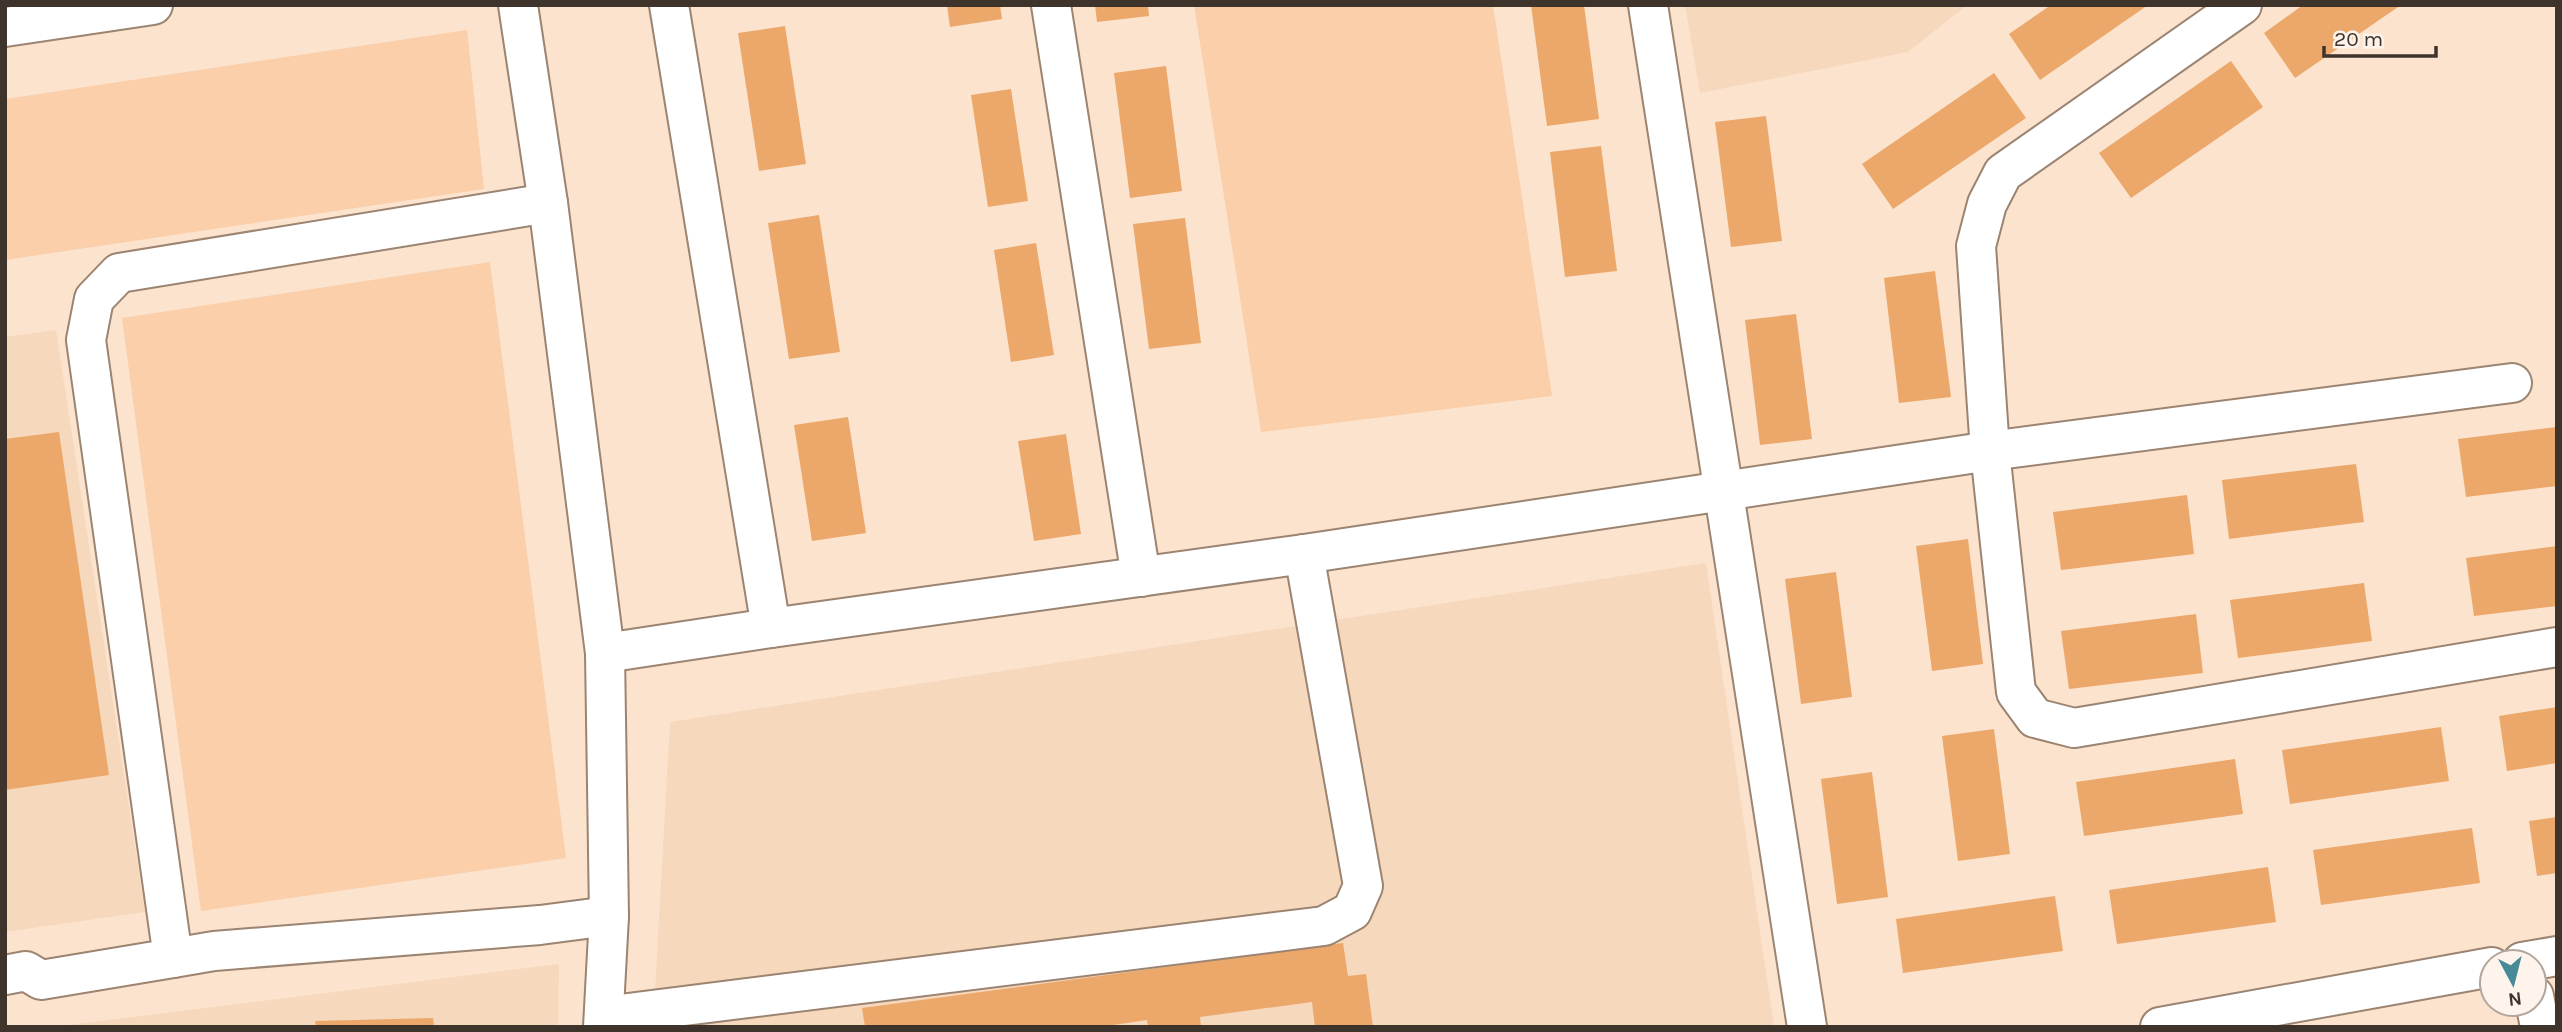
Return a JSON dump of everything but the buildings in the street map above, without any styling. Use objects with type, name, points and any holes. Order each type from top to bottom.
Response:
[{"type":"street","points":[[5,27],[153,5]]},
{"type":"street","points":[[518,5],[548,203],[605,653],[608,916],[604,1021],[1324,926],[1352,911],[1363,886],[1304,554]]},
{"type":"street","points":[[670,5],[771,628]]},
{"type":"street","points":[[1051,5],[1141,577]]},
{"type":"street","points":[[1648,5],[1810,1022]]},
{"type":"street","points":[[2242,5],[2003,173],[1987,204],[1976,246],[1990,451],[2016,692],[2035,718],[2074,728],[2557,647]]},
{"type":"street","points":[[173,958],[86,340],[93,299],[119,273],[548,203]]},
{"type":"street","points":[[605,653],[1304,554],[1990,451],[2512,383]]},
{"type":"street","points":[[5,1002],[30,997],[23,977],[214,951],[540,925],[608,916]]},
{"type":"street","points":[[2160,1027],[2478,975]]},
{"type":"shaded area","points":[[1194,5],[1493,5],[1552,396],[1261,432]]},
{"type":"shaded area","points":[[1685,5],[1967,5],[1908,52],[1700,93]]},
{"type":"shaded area","points":[[467,30],[484,189],[5,260],[5,99]]},
{"type":"shaded area","points":[[490,262],[566,858],[201,911],[122,318]]},
{"type":"shaded area","points":[[56,330],[145,912],[5,932],[5,337]]},
{"type":"shaded area","points":[[1706,563],[1774,1027],[653,1027],[670,722]]},
{"type":"shaded area","points":[[559,964],[558,1027],[53,1027]]}]
